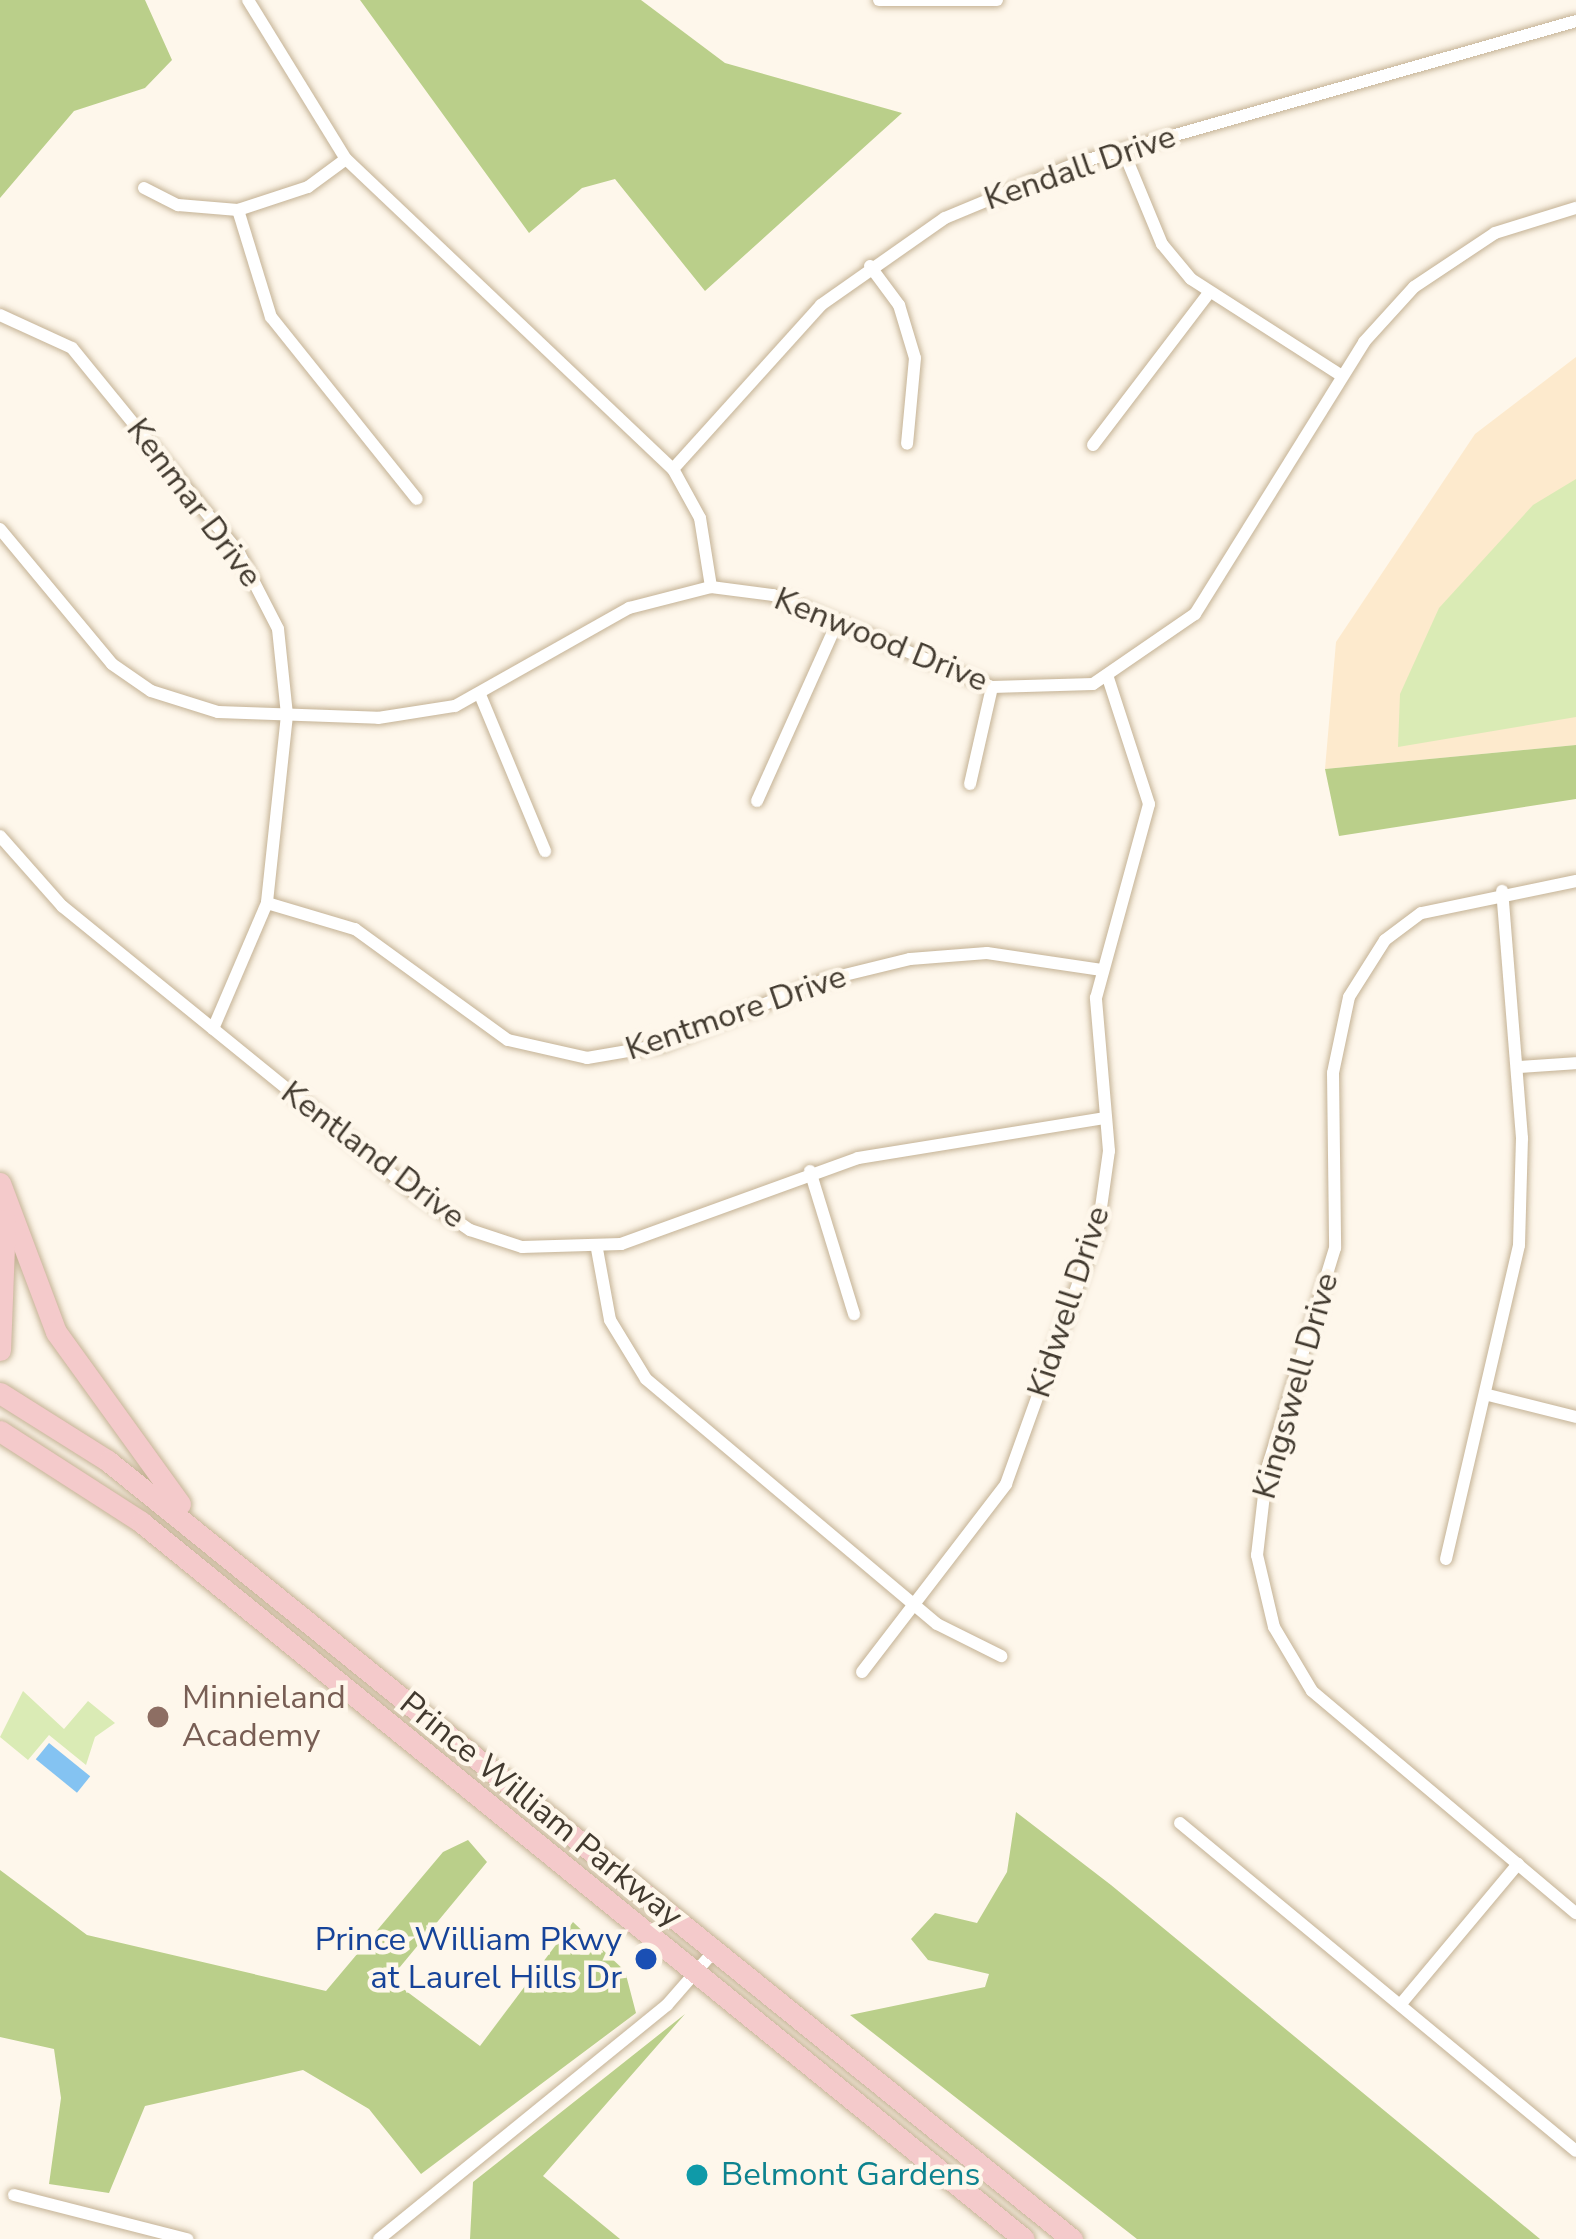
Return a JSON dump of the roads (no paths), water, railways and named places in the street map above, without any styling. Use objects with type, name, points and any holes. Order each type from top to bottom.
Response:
[{"type":"highway","points":[[0,1183],[41,1297],[94,1396],[238,1565]]},
{"type":"highway","points":[[0,1194],[9,1297],[0,1351]]},
{"type":"highway","name":"Prince William Parkway","points":[[0,1393],[238,1565],[1072,2239]]},
{"type":"highway","name":"Prince William Parkway","points":[[0,1431],[141,1522],[1024,2239]]},
{"type":"street","points":[[248,0],[346,159],[673,469],[700,518],[711,587]]},
{"type":"street","points":[[878,0],[997,0]]},
{"type":"street","name":"Kendall Drive","points":[[673,469],[799,327],[870,266],[986,197],[1123,150],[1576,21]]},
{"type":"street","points":[[1123,150],[1162,244],[1209,293],[1342,376]]},
{"type":"street","points":[[144,188],[199,209],[238,210],[308,188],[346,159]]},
{"type":"street","name":"Kenwood Drive","points":[[0,529],[130,679],[198,709],[402,716],[481,697],[629,608],[711,587],[773,595],[992,687],[1108,678],[1164,644],[1209,597],[1342,376],[1439,266],[1495,233],[1576,208]]},
{"type":"street","points":[[238,210],[272,317],[417,499]]},
{"type":"street","points":[[870,266],[899,305],[915,358],[907,444]]},
{"type":"street","points":[[1093,446],[1209,293]]},
{"type":"street","name":"Kenmar Drive","points":[[0,315],[72,348],[239,553],[278,629],[287,715],[267,903],[213,1029]]},
{"type":"street","points":[[757,801],[837,623]]},
{"type":"street","name":"Kidwell Drive","points":[[862,1672],[1011,1472],[1098,1229],[1106,1118],[1094,1025],[1102,970],[1149,803],[1108,678]]},
{"type":"street","points":[[970,784],[992,687]]},
{"type":"street","points":[[481,697],[545,851]]},
{"type":"street","name":"Kentland Drive","points":[[0,836],[62,906],[445,1217],[522,1246],[597,1249],[810,1171],[1106,1118]]},
{"type":"street","name":"Kingswell Drive","points":[[1576,881],[1502,891],[1402,925],[1349,997],[1334,1073],[1335,1248],[1267,1469],[1257,1555],[1274,1627],[1312,1691],[1576,1913]]},
{"type":"street","points":[[1446,1559],[1488,1395],[1519,1245],[1518,1067],[1502,891]]},
{"type":"street","name":"Kentmore Drive","points":[[267,903],[355,928],[508,1040],[587,1058],[663,1045],[910,958],[1026,955],[1102,970]]},
{"type":"street","points":[[1518,1067],[1576,1063]]},
{"type":"street","points":[[810,1171],[854,1313]]},
{"type":"street","points":[[597,1249],[610,1319],[646,1379],[915,1606],[1001,1656]]},
{"type":"street","points":[[1488,1395],[1576,1417]]},
{"type":"street","points":[[1180,1823],[1576,2151]]},
{"type":"street","points":[[1400,2006],[1518,1864]]},
{"type":"street","points":[[379,2239],[696,1972],[715,1950]]},
{"type":"street","points":[[14,2194],[187,2239]]},
{"type":"water","points":[[49,1743],[90,1776],[77,1793],[36,1759]]},
{"type":"place","name":"Minnieland Academy","points":[[158,1717]]},
{"type":"place","name":"Prince William Pkwy at Laurel Hills Dr","points":[[646,1959]]},
{"type":"place","name":"Belmont Gardens","points":[[697,2175]]}]
